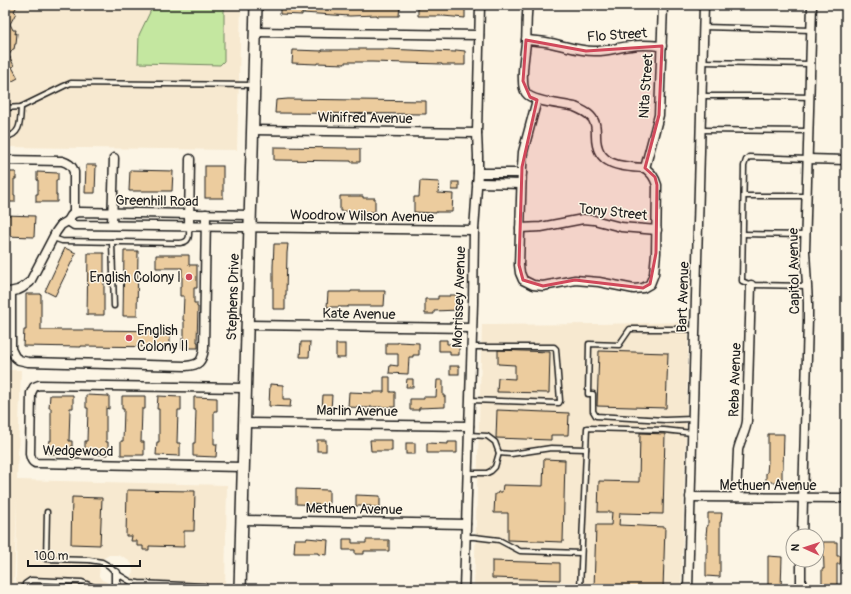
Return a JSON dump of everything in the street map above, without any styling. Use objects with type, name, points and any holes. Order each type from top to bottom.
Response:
[{"type":"street","name":"Stephens Drive","points":[[240,589],[256,5]]},
{"type":"street","name":"Morrissey Avenue","points":[[464,589],[474,230],[478,173],[477,133],[480,5]]},
{"type":"street","points":[[528,5],[523,81],[526,94],[537,100],[574,107],[586,113],[592,118],[596,125],[596,141],[602,155],[608,161],[617,165],[645,168],[655,177],[657,185],[656,253],[654,274],[650,284],[643,288],[634,289],[587,280],[575,280],[543,286],[533,285],[523,280],[519,265],[523,152],[537,100]]},
{"type":"street","name":"Nita Street","points":[[645,168],[659,115],[663,5]]},
{"type":"street","name":"Bart Avenue","points":[[688,589],[704,5]]},
{"type":"street","name":"Capitol Avenue","points":[[802,528],[808,320],[805,262],[812,5]]},
{"type":"street","points":[[255,32],[479,34]]},
{"type":"street","name":"Flo Street","points":[[526,40],[548,42],[586,51],[597,52],[641,45],[662,46]]},
{"type":"street","name":"Winifred Avenue","points":[[252,130],[477,133]]},
{"type":"street","points":[[112,225],[114,158]]},
{"type":"street","points":[[190,159],[190,226]]},
{"type":"street","points":[[808,159],[846,160]]},
{"type":"street","points":[[5,160],[62,162],[70,164],[74,172],[74,213],[70,216],[68,221],[58,228],[30,282],[22,288],[8,293],[11,350],[16,357],[23,362],[186,366],[193,366],[200,362],[203,357],[204,349],[206,214]]},
{"type":"street","points":[[478,173],[522,173]]},
{"type":"street","points":[[477,183],[521,184]]},
{"type":"street","name":"Greenhill Road","points":[[74,213],[250,215]]},
{"type":"street","name":"Tony Street","points":[[520,228],[541,227],[583,220],[594,220],[621,226],[657,230]]},
{"type":"street","name":"Greenhill Road","points":[[68,221],[74,224],[250,227]]},
{"type":"street","name":"Woodrow Wilson Avenue","points":[[250,227],[474,230]]},
{"type":"street","name":"Reba Avenue","points":[[736,497],[739,443],[747,425],[751,285]]},
{"type":"street","name":"Kate Avenue","points":[[247,325],[471,328]]},
{"type":"street","name":"Wedgewood","points":[[243,467],[35,462],[31,458],[30,454],[31,393],[34,387],[39,385],[245,388]]},
{"type":"street","name":"Marlin Avenue","points":[[244,423],[469,426]]},
{"type":"street","name":"Methuen Avenue","points":[[690,497],[846,498]]},
{"type":"street","name":"Methuen Avenue","points":[[242,520],[466,524]]},
{"type":"street","points":[[800,589],[801,568]]},
{"type":"street","points":[[116,573],[116,588]]},
{"type":"lane","points":[[703,27],[811,30]]},
{"type":"lane","points":[[702,62],[810,64]]},
{"type":"lane","points":[[5,108],[21,107],[71,83],[254,85]]},
{"type":"lane","points":[[701,96],[810,96]]},
{"type":"lane","points":[[5,137],[14,134],[17,131],[20,124],[21,107]]},
{"type":"lane","points":[[700,130],[809,132]]},
{"type":"lane","points":[[807,286],[751,285],[742,281],[744,166],[746,160],[749,157],[808,159]]},
{"type":"lane","points":[[744,196],[807,196]]},
{"type":"lane","points":[[53,238],[62,241],[184,243],[190,235],[190,226]]},
{"type":"lane","points":[[743,234],[806,235]]},
{"type":"lane","points":[[112,242],[114,306]]},
{"type":"lane","points":[[692,419],[665,420],[596,416],[593,411],[593,394],[588,394],[589,344],[619,345],[630,329],[695,330]]},
{"type":"lane","points":[[470,400],[559,403],[560,401],[556,349],[554,347],[471,347]]},
{"type":"lane","points":[[580,589],[587,428],[664,430],[692,433]]},
{"type":"lane","points":[[468,435],[487,436],[496,442],[499,453],[495,467],[491,471],[482,474],[468,473]]},
{"type":"lane","points":[[499,453],[511,454],[551,448],[586,449]]},
{"type":"lane","points":[[47,512],[46,559],[89,560],[102,562],[116,573],[132,582],[139,584],[204,586]]},
{"type":"lane","points":[[465,537],[499,540],[520,551],[581,553]]},
{"type":"lane","points":[[25,589],[25,584],[31,580],[82,582],[94,587],[116,588]]},
{"type":"highlighted area","points":[[526,40],[586,51],[662,46],[659,115],[645,168],[655,177],[657,185],[656,253],[650,284],[643,288],[575,280],[543,286],[523,280],[519,265],[522,167],[537,100],[530,97],[523,81]]},
{"type":"shaded area","points":[[5,5],[241,5],[237,150],[5,147]]},
{"type":"shaded area","points":[[689,322],[681,589],[474,589],[482,325]]},
{"type":"shaded area","points":[[5,370],[21,370],[17,480],[227,485],[225,589],[125,589],[131,579],[133,571],[132,564],[126,558],[117,555],[109,555],[100,563],[99,576],[102,580],[107,582],[107,589],[16,589],[17,498],[14,589],[5,589]]},
{"type":"green space","points":[[156,5],[224,5],[224,61],[220,65],[138,63],[139,35],[151,10]]},
{"type":"building","points":[[5,5],[18,5],[14,11],[16,13],[10,24],[13,30],[16,30],[15,34],[17,33],[16,44],[9,55],[14,66],[12,67],[18,78],[5,85]]},
{"type":"building","points":[[280,5],[400,5],[399,16],[350,16],[302,13],[302,15],[280,14]]},
{"type":"building","points":[[418,5],[465,5],[465,18],[418,16]]},
{"type":"building","points":[[349,49],[465,51],[465,65],[372,62],[345,62],[345,64],[292,63],[293,50],[322,51]]},
{"type":"building","points":[[276,100],[426,101],[426,114],[275,113]]},
{"type":"building","points":[[274,147],[360,149],[360,162],[274,160]]},
{"type":"building","points":[[86,165],[96,165],[95,193],[85,193]]},
{"type":"building","points":[[205,166],[223,166],[223,198],[205,198]]},
{"type":"building","points":[[130,170],[173,171],[172,191],[129,191]]},
{"type":"building","points":[[5,172],[16,172],[16,179],[14,179],[15,202],[5,202]]},
{"type":"building","points":[[37,172],[58,173],[58,180],[56,180],[57,202],[36,202],[36,194],[38,194]]},
{"type":"building","points":[[420,181],[439,182],[438,193],[453,194],[452,212],[414,212],[414,197],[419,197]]},
{"type":"building","points":[[452,182],[459,182],[459,190],[452,190]]},
{"type":"building","points":[[340,196],[363,196],[363,198],[375,198],[375,212],[340,211]]},
{"type":"building","points":[[5,215],[35,216],[34,237],[5,236]]},
{"type":"building","points":[[274,244],[288,244],[285,309],[273,309]]},
{"type":"building","points":[[65,248],[76,253],[55,296],[45,291]]},
{"type":"building","points":[[124,251],[138,251],[137,316],[123,316]]},
{"type":"building","points":[[88,253],[104,253],[104,315],[87,315]]},
{"type":"building","points":[[156,255],[189,255],[189,265],[197,265],[197,288],[194,288],[194,303],[197,303],[198,307],[198,348],[182,348],[182,338],[184,338],[184,296],[180,296],[180,286],[182,286],[182,268],[156,268]]},
{"type":"building","points":[[385,291],[384,306],[327,307],[328,292]]},
{"type":"building","points":[[26,294],[41,294],[41,330],[170,331],[170,347],[23,346],[24,330],[26,330]]},
{"type":"building","points":[[459,295],[459,310],[434,311],[434,314],[425,314],[425,299],[438,299],[438,296]]},
{"type":"building","points":[[439,340],[447,340],[447,344],[459,344],[459,355],[450,355],[450,351],[439,351]]},
{"type":"building","points":[[301,342],[310,342],[309,357],[300,357]]},
{"type":"building","points":[[386,343],[419,343],[419,355],[409,357],[408,374],[389,373],[390,365],[398,366],[398,354],[386,354]]},
{"type":"building","points":[[336,344],[345,344],[345,358],[336,358]]},
{"type":"building","points":[[498,350],[550,352],[549,393],[497,392],[498,378],[515,379],[515,365],[498,364]]},
{"type":"building","points":[[599,351],[668,353],[666,408],[597,406]]},
{"type":"building","points":[[450,366],[459,366],[459,374],[450,374]]},
{"type":"building","points":[[384,377],[390,377],[390,392],[395,392],[395,407],[348,407],[349,392],[384,392]]},
{"type":"building","points":[[407,379],[413,379],[413,387],[406,387]]},
{"type":"building","points":[[437,380],[443,380],[445,407],[419,408],[419,410],[410,410],[410,399],[436,397]]},
{"type":"building","points":[[270,384],[283,385],[283,399],[291,399],[290,407],[269,406]]},
{"type":"building","points":[[50,395],[73,395],[73,408],[70,408],[69,441],[72,441],[72,454],[48,454],[49,441],[51,441],[51,408],[49,408]]},
{"type":"building","points":[[86,395],[109,396],[109,409],[106,408],[106,442],[108,442],[108,455],[85,454],[88,408],[86,408]]},
{"type":"building","points":[[323,395],[332,395],[331,410],[322,410]]},
{"type":"building","points":[[122,396],[145,396],[145,409],[142,409],[141,442],[144,442],[144,455],[121,455],[124,409],[122,409]]},
{"type":"building","points":[[158,396],[181,397],[181,410],[178,410],[177,443],[180,443],[180,456],[156,455],[157,442],[159,442],[159,409],[157,409]]},
{"type":"building","points":[[194,397],[217,398],[217,411],[214,411],[214,444],[217,444],[216,457],[193,456],[196,410],[194,410]]},
{"type":"building","points":[[497,410],[569,413],[568,435],[551,435],[551,440],[496,438]]},
{"type":"building","points":[[640,433],[665,434],[663,514],[620,513],[619,525],[665,527],[663,589],[594,589],[596,525],[611,525],[612,512],[598,512],[599,481],[639,482]]},
{"type":"building","points":[[768,434],[784,434],[782,482],[766,482]]},
{"type":"building","points":[[317,440],[326,440],[326,451],[317,451]]},
{"type":"building","points":[[370,440],[392,440],[392,451],[371,451]]},
{"type":"building","points":[[448,442],[457,442],[457,453],[427,453],[427,443],[448,444]]},
{"type":"building","points":[[406,443],[415,443],[415,454],[406,454]]},
{"type":"building","points":[[544,459],[565,460],[563,542],[508,540],[508,513],[494,513],[495,494],[502,492],[503,485],[543,486]]},
{"type":"building","points":[[296,489],[329,490],[329,505],[296,504]]},
{"type":"building","points":[[127,490],[195,491],[194,531],[184,531],[184,547],[149,546],[149,550],[143,550],[143,546],[137,546],[137,541],[131,541],[132,536],[126,536]]},
{"type":"building","points":[[356,495],[380,496],[380,507],[356,506]]},
{"type":"building","points":[[72,497],[102,498],[100,545],[71,544]]},
{"type":"building","points":[[708,513],[722,513],[720,522],[720,577],[706,576],[706,535]]},
{"type":"building","points":[[307,538],[328,540],[327,555],[318,553],[294,553],[295,539]]},
{"type":"building","points":[[343,539],[352,539],[352,543],[366,543],[366,540],[389,540],[389,551],[364,551],[364,554],[355,554],[355,550],[343,550]]},
{"type":"building","points":[[825,542],[837,542],[837,556],[841,556],[840,564],[837,564],[837,589],[822,589],[822,569],[824,569]]},
{"type":"building","points":[[768,556],[782,557],[781,589],[768,589]]},
{"type":"building","points":[[492,561],[560,563],[560,580],[492,578]]},
{"type":"place","name":"English Colony I","points":[[189,277]]},
{"type":"place","name":"English Colony II","points":[[129,338]]}]
